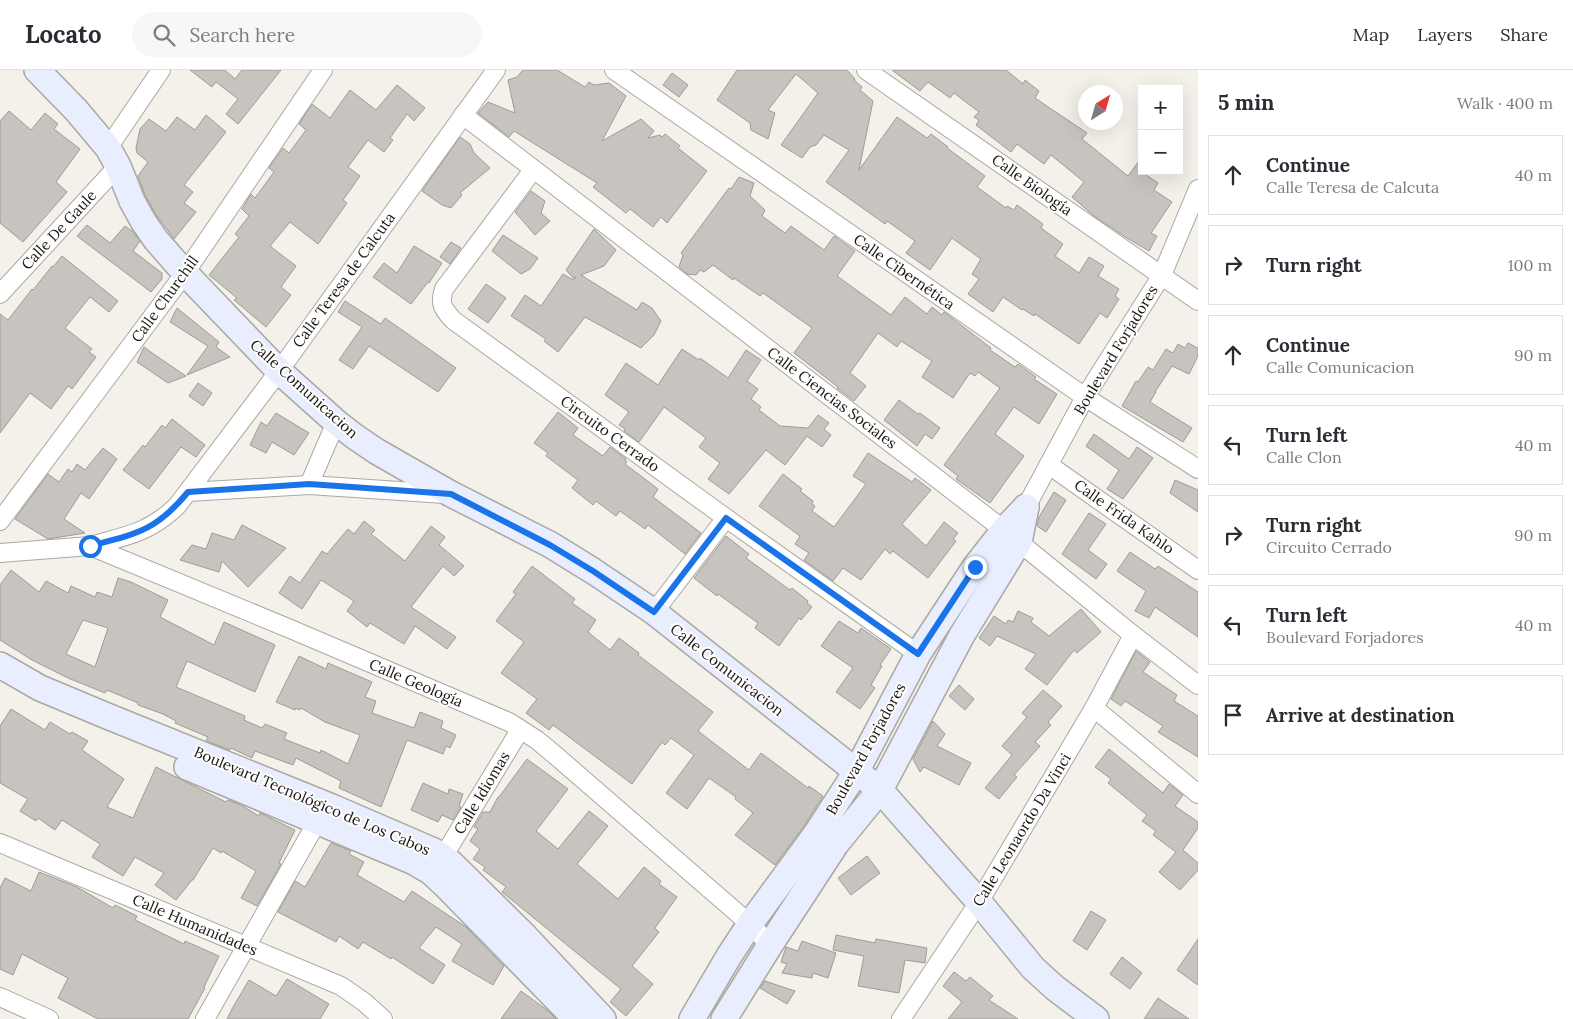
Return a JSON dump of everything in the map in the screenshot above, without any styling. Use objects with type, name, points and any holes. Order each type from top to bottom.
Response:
[{"type":"street","name":"Calle Comunicacion","points":[[36,70],[76,110],[113,157],[132,201],[156,240],[279,371],[336,422],[376,451],[451,494],[550,545],[654,612],[880,790],[980,902],[1033,968],[1055,988],[1096,1019]]},
{"type":"street","name":"Calle De Gaule","points":[[0,294],[113,157],[161,70]]},
{"type":"street","name":"Calle Churchill","points":[[0,522],[185,273],[323,70]]},
{"type":"street","name":"Calle Teresa de Calcuta","points":[[90,546],[138,533],[153,525],[167,516],[188,492],[279,371],[496,70]]},
{"type":"street","name":"Calle Cibernética","points":[[614,70],[1085,397],[1198,469]]},
{"type":"street","name":"Calle Biología","points":[[866,70],[1198,301]]},
{"type":"street","name":"Calle Ciencias Sociales","points":[[463,115],[1012,536],[1133,636],[1198,685]]},
{"type":"street","name":"Circuito Cerrado","points":[[533,170],[449,282],[441,298],[442,305],[453,320],[726,518],[918,654]]},
{"type":"street","name":"Boulevard Forjadores","points":[[724,1019],[836,844],[880,790],[1085,397],[1162,275],[1198,189]]},
{"type":"street","points":[[309,484],[336,422]]},
{"type":"street","name":"Calle Frida Kahlo","points":[[1049,465],[1198,570]]},
{"type":"street","points":[[188,492],[309,484],[451,494]]},
{"type":"street","points":[[654,612],[726,518]]},
{"type":"street","name":"Boulevard Forjadores","points":[[692,1019],[750,924],[816,834],[856,772],[918,654],[975,567],[1012,536]]},
{"type":"street","name":"Calle Geología","points":[[0,553],[90,546],[509,722],[537,740],[555,755],[750,924],[770,945]]},
{"type":"street","name":"Calle Leonaordo Da Vinci","points":[[901,1019],[980,902],[1094,708],[1133,636]]},
{"type":"street","name":"Boulevard Tecnológico de Los Cabos","points":[[0,666],[56,695],[332,807],[424,846],[443,857],[524,936],[603,1019]]},
{"type":"street","name":"Boulevard Tecnológico de Los Cabos","points":[[0,682],[34,702],[412,861],[430,872],[445,885],[576,1019]]},
{"type":"street","points":[[1094,708],[1198,794]]},
{"type":"street","name":"Calle Idiomas","points":[[443,857],[520,730]]},
{"type":"street","points":[[205,1019],[317,822]]},
{"type":"street","name":"Calle Humanidades","points":[[0,843],[341,986],[364,1002],[383,1019]]},
{"type":"street","points":[[0,998],[49,1019]]},
{"type":"building","points":[[190,70],[225,70],[235,79],[242,70],[281,70],[238,124],[226,114],[238,99],[216,82],[212,87]]},
{"type":"building","points":[[523,70],[557,70],[585,87],[589,82],[594,85],[609,83],[626,96],[602,141],[641,119],[654,131],[648,138],[660,135],[662,137],[665,134],[680,146],[678,148],[707,171],[667,223],[661,217],[653,227],[630,209],[626,213],[593,187],[597,183],[514,131],[509,137],[478,113],[488,102],[515,113],[508,80],[517,77]]},
{"type":"building","points":[[737,70],[847,70],[862,87],[860,90],[873,101],[859,170],[897,117],[927,138],[931,134],[985,176],[977,187],[1006,208],[1007,206],[1014,210],[1017,205],[1043,224],[1041,228],[1063,244],[1055,256],[1079,273],[1089,257],[1104,266],[1098,276],[1119,289],[1115,296],[1119,299],[1107,318],[1100,313],[1079,344],[1035,314],[1034,316],[1022,310],[1003,297],[993,312],[968,294],[979,279],[972,274],[981,259],[952,238],[930,270],[906,253],[915,241],[887,221],[885,224],[826,182],[849,150],[824,135],[816,145],[810,147],[802,158],[781,145],[818,93],[796,74],[768,110],[775,113],[768,139],[751,130],[750,123],[717,100]]},
{"type":"building","points":[[892,70],[1006,70],[1023,84],[1025,80],[1039,91],[1035,98],[1078,127],[1078,130],[1087,133],[1082,139],[1128,176],[1138,162],[1138,175],[1146,175],[1158,183],[1154,190],[1172,202],[1151,233],[1157,236],[1149,251],[1094,216],[1072,197],[1084,182],[1051,155],[1044,164],[1017,144],[1011,152],[976,125],[979,120],[974,117],[979,112],[954,93],[950,98],[928,82],[920,91]]},
{"type":"building","points":[[672,73],[688,85],[679,97],[663,85]]},
{"type":"building","points":[[397,85],[425,108],[414,121],[407,114],[390,138],[393,140],[384,152],[368,140],[348,167],[360,176],[343,200],[347,203],[318,244],[290,222],[270,246],[296,266],[281,287],[291,295],[266,327],[234,300],[237,298],[209,275],[239,237],[235,234],[249,216],[242,209],[251,194],[255,198],[274,172],[269,168],[283,148],[289,153],[306,130],[299,124],[312,104],[330,118],[350,90],[376,110]]},
{"type":"building","points":[[9,111],[31,130],[45,113],[58,124],[54,129],[80,149],[56,182],[67,192],[23,242],[0,223],[0,121]]},
{"type":"building","points":[[206,115],[226,132],[184,185],[193,192],[184,203],[196,212],[174,239],[155,213],[145,195],[138,176],[148,162],[137,153],[136,148],[140,129],[149,119],[166,131],[177,117],[195,130]]},
{"type":"building","points":[[460,137],[470,144],[474,153],[490,168],[460,193],[462,195],[451,208],[442,205],[422,191]]},
{"type":"building","points":[[739,177],[754,183],[750,196],[765,210],[762,216],[785,233],[791,226],[824,250],[834,236],[855,251],[837,276],[891,315],[905,297],[927,314],[932,307],[942,315],[944,312],[991,348],[990,350],[1015,367],[1018,364],[1036,377],[1034,379],[1057,394],[1039,424],[1014,407],[995,434],[1024,456],[990,503],[956,479],[958,476],[944,465],[1000,388],[978,372],[975,376],[970,373],[953,398],[922,377],[932,361],[901,341],[897,347],[878,333],[850,373],[866,386],[854,401],[794,353],[812,328],[763,293],[760,296],[734,278],[733,280],[713,265],[704,272],[700,270],[696,275],[687,274],[679,267],[683,255],[681,253]]},
{"type":"building","points":[[531,191],[545,201],[541,213],[550,221],[535,235],[515,212]]},
{"type":"building","points":[[87,225],[110,243],[125,226],[132,231],[140,241],[133,251],[162,273],[162,279],[151,292],[77,236]]},
{"type":"building","points":[[594,229],[616,250],[604,266],[581,275],[637,310],[642,302],[652,308],[661,321],[654,335],[641,348],[585,317],[558,352],[544,341],[546,339],[511,316],[525,295],[541,306],[563,274],[573,280],[576,277],[573,278],[566,270]]},
{"type":"building","points":[[503,235],[538,258],[530,269],[521,274],[492,251]]},
{"type":"building","points":[[451,242],[461,248],[450,264],[440,257]]},
{"type":"building","points":[[414,246],[442,263],[429,283],[411,304],[373,277],[384,263],[397,273]]},
{"type":"building","points":[[62,256],[118,301],[109,312],[90,297],[65,328],[92,349],[89,352],[96,357],[72,389],[68,386],[51,409],[30,393],[0,433],[0,314],[8,320],[32,289]]},
{"type":"building","points":[[486,284],[506,298],[488,323],[468,309]]},
{"type":"building","points":[[345,301],[381,324],[385,318],[456,368],[438,392],[369,346],[353,369],[339,360],[362,327],[338,312]]},
{"type":"building","points":[[177,308],[219,342],[216,347],[230,357],[187,375],[208,346],[170,322]]},
{"type":"building","points":[[1188,343],[1198,348],[1198,356],[1189,374],[1172,366],[1150,402],[1192,428],[1183,442],[1122,406],[1136,381],[1138,382],[1148,367],[1153,370],[1166,349],[1173,353],[1178,344],[1185,348]]},
{"type":"building","points":[[144,347],[186,376],[168,383],[137,362]]},
{"type":"building","points":[[682,349],[699,360],[700,358],[728,378],[746,350],[761,360],[747,381],[758,389],[751,399],[761,407],[759,410],[780,426],[808,428],[818,415],[829,423],[824,429],[831,435],[822,447],[807,436],[785,465],[766,450],[729,494],[708,479],[720,463],[699,447],[706,438],[664,407],[639,442],[619,425],[629,412],[605,395],[626,363],[658,385]]},
{"type":"building","points":[[198,383],[212,393],[203,406],[189,396]]},
{"type":"building","points":[[899,400],[940,428],[932,439],[925,434],[917,446],[884,420]]},
{"type":"building","points":[[558,412],[578,428],[573,435],[603,456],[610,447],[626,459],[627,462],[625,464],[658,489],[653,497],[701,533],[685,554],[648,525],[645,529],[620,511],[616,516],[596,501],[593,505],[572,488],[578,480],[546,456],[548,453],[534,443]]},
{"type":"building","points":[[276,413],[309,433],[294,455],[272,442],[266,453],[250,445],[261,422],[267,426]]},
{"type":"building","points":[[172,419],[205,445],[196,457],[181,447],[149,489],[123,470],[143,445],[145,447],[162,425],[165,428]]},
{"type":"building","points":[[1094,434],[1129,459],[1137,447],[1153,458],[1123,499],[1107,489],[1119,470],[1086,446]]},
{"type":"building","points":[[103,448],[117,459],[89,499],[81,493],[64,519],[85,533],[48,539],[15,519],[48,474],[59,482],[68,469],[72,472],[77,464],[85,470]]},
{"type":"building","points":[[868,453],[912,482],[915,478],[931,490],[902,524],[926,546],[944,522],[958,533],[953,539],[956,541],[928,578],[893,551],[890,554],[885,549],[861,580],[843,568],[833,581],[804,560],[809,553],[795,544],[800,536],[759,506],[783,474],[802,489],[800,491],[813,501],[812,504],[815,506],[812,511],[834,527],[866,484],[853,476]]},
{"type":"building","points":[[1175,480],[1198,490],[1198,512],[1170,493]]},
{"type":"building","points":[[1054,492],[1066,500],[1046,532],[1037,526],[1039,517]]},
{"type":"building","points":[[1089,513],[1106,524],[1088,550],[1107,564],[1096,579],[1062,554]]},
{"type":"building","points":[[364,521],[375,530],[371,534],[405,561],[431,526],[445,537],[439,545],[464,566],[454,576],[443,566],[411,607],[456,637],[447,649],[415,626],[404,644],[370,623],[367,627],[347,611],[354,601],[321,580],[302,609],[279,593],[290,576],[300,583],[322,551],[327,554],[348,529],[354,534]]},
{"type":"building","points":[[242,525],[286,548],[248,587],[222,561],[219,572],[180,560],[192,545],[206,549],[212,533],[234,540]]},
{"type":"building","points":[[726,536],[749,554],[746,558],[790,590],[792,588],[808,601],[807,603],[812,607],[801,620],[799,618],[779,646],[755,628],[758,623],[694,578]]},
{"type":"building","points":[[1130,552],[1155,569],[1158,566],[1198,592],[1198,637],[1155,607],[1149,618],[1135,611],[1146,591],[1117,571]]},
{"type":"building","points":[[532,566],[575,599],[572,603],[596,620],[588,632],[610,650],[619,638],[639,653],[638,655],[713,712],[698,731],[749,770],[761,753],[808,788],[809,786],[823,796],[804,826],[775,865],[735,835],[753,813],[735,799],[736,797],[709,778],[687,809],[666,793],[694,755],[671,738],[665,745],[662,742],[632,784],[553,725],[549,730],[526,713],[537,699],[501,673],[524,642],[496,621],[516,594],[513,592]]},
{"type":"building","points":[[11,570],[39,592],[46,581],[68,593],[71,586],[95,597],[97,592],[112,597],[118,578],[131,582],[168,600],[160,617],[214,645],[224,622],[275,645],[255,692],[187,661],[176,687],[245,716],[244,720],[262,728],[265,724],[287,733],[284,739],[320,753],[321,750],[348,764],[360,735],[325,722],[301,708],[300,710],[295,708],[295,710],[276,702],[299,656],[326,669],[328,663],[372,682],[365,697],[376,701],[372,713],[414,728],[420,712],[443,721],[441,728],[456,735],[450,748],[446,746],[443,754],[407,740],[381,807],[339,788],[341,781],[296,758],[293,765],[255,751],[252,758],[231,748],[230,750],[206,741],[208,737],[175,723],[176,721],[163,714],[138,705],[138,703],[107,690],[105,693],[68,678],[32,660],[0,640],[0,585]],"holes":[[[83,620],[108,628],[95,667],[66,654]]]},
{"type":"building","points":[[1081,609],[1101,632],[1077,653],[1074,650],[1047,685],[1025,669],[1036,654],[997,636],[990,646],[979,638],[994,616],[1006,624],[1008,620],[1013,622],[1018,611],[1033,618],[1031,622],[1049,636]]},
{"type":"building","points":[[839,621],[858,633],[861,628],[891,649],[880,665],[882,666],[871,685],[875,688],[860,709],[836,692],[853,668],[821,646]]},
{"type":"building","points":[[1136,651],[1150,662],[1143,672],[1177,695],[1174,701],[1198,716],[1198,757],[1158,732],[1163,726],[1125,701],[1121,706],[1111,699]]},
{"type":"building","points":[[959,685],[974,699],[965,710],[949,696]]},
{"type":"building","points":[[1043,690],[1062,706],[1048,722],[1051,725],[1035,742],[1040,746],[1014,775],[1017,777],[999,799],[985,788],[1012,755],[1002,746],[1027,717],[1022,713]]},
{"type":"building","points":[[11,709],[45,730],[50,722],[70,734],[72,732],[88,741],[82,750],[124,779],[107,807],[133,818],[156,767],[226,802],[228,800],[241,805],[259,816],[260,813],[295,830],[279,863],[281,864],[257,906],[241,898],[256,871],[222,851],[221,853],[213,848],[193,880],[176,900],[155,885],[164,873],[135,857],[123,876],[92,857],[100,844],[62,820],[55,830],[38,818],[36,821],[20,811],[28,799],[0,783],[0,726]]},
{"type":"building","points":[[933,721],[945,734],[937,746],[971,763],[959,785],[924,767],[920,772],[913,759]]},
{"type":"building","points":[[1109,749],[1163,793],[1169,784],[1183,795],[1175,806],[1198,822],[1198,828],[1183,850],[1198,863],[1198,870],[1180,890],[1159,872],[1176,852],[1153,835],[1156,831],[1142,821],[1147,815],[1108,783],[1111,779],[1095,767]]},
{"type":"building","points":[[527,759],[568,789],[536,831],[558,849],[589,811],[608,826],[577,864],[618,899],[644,867],[661,881],[659,884],[677,897],[655,928],[659,932],[632,966],[653,984],[626,1016],[610,1002],[621,989],[502,892],[506,887],[483,870],[485,867],[473,859],[480,849],[470,841],[478,829],[474,827],[483,812],[490,812],[498,797]]},
{"type":"building","points":[[423,783],[448,794],[449,789],[463,794],[459,806],[461,807],[453,820],[442,815],[438,822],[411,810]]},
{"type":"building","points":[[331,843],[351,851],[349,854],[364,862],[357,875],[404,902],[412,891],[466,927],[504,966],[493,985],[452,961],[462,944],[436,927],[419,948],[445,965],[433,984],[392,957],[391,959],[363,942],[358,949],[339,936],[336,942],[278,912],[295,881],[305,887]]},
{"type":"building","points":[[867,856],[880,873],[851,895],[838,878]]},
{"type":"building","points":[[39,872],[77,887],[113,908],[115,905],[137,916],[135,920],[184,944],[185,941],[219,956],[205,988],[188,1019],[98,1019],[58,998],[68,978],[22,954],[13,975],[0,969],[0,888],[5,878],[31,891]]},
{"type":"building","points":[[1091,911],[1106,920],[1087,950],[1073,941]]},
{"type":"building","points":[[836,935],[875,943],[876,939],[927,948],[925,963],[905,960],[899,993],[858,986],[864,956],[833,950]]},
{"type":"building","points":[[1198,939],[1198,985],[1177,970]]},
{"type":"building","points":[[802,941],[836,953],[828,978],[813,973],[812,978],[782,973],[787,964],[781,962],[786,947],[798,951]]},
{"type":"building","points":[[1122,957],[1142,973],[1130,989],[1110,974]]},
{"type":"building","points":[[954,972],[966,981],[970,977],[993,996],[989,1000],[1018,1019],[948,1019],[962,1002],[943,986]]},
{"type":"building","points":[[287,979],[329,1004],[320,1019],[227,1019],[249,980],[276,996]]},
{"type":"building","points":[[765,981],[795,991],[787,1004],[760,988]]},
{"type":"building","points":[[521,991],[547,1010],[556,1019],[501,1019]]},
{"type":"building","points":[[1158,998],[1168,1005],[1189,1019],[1144,1019]]},
{"type":"route","points":[[90,546],[138,533],[153,525],[167,516],[188,492],[309,484],[451,494],[550,545],[654,612],[726,518],[918,654],[975,567]]}]
